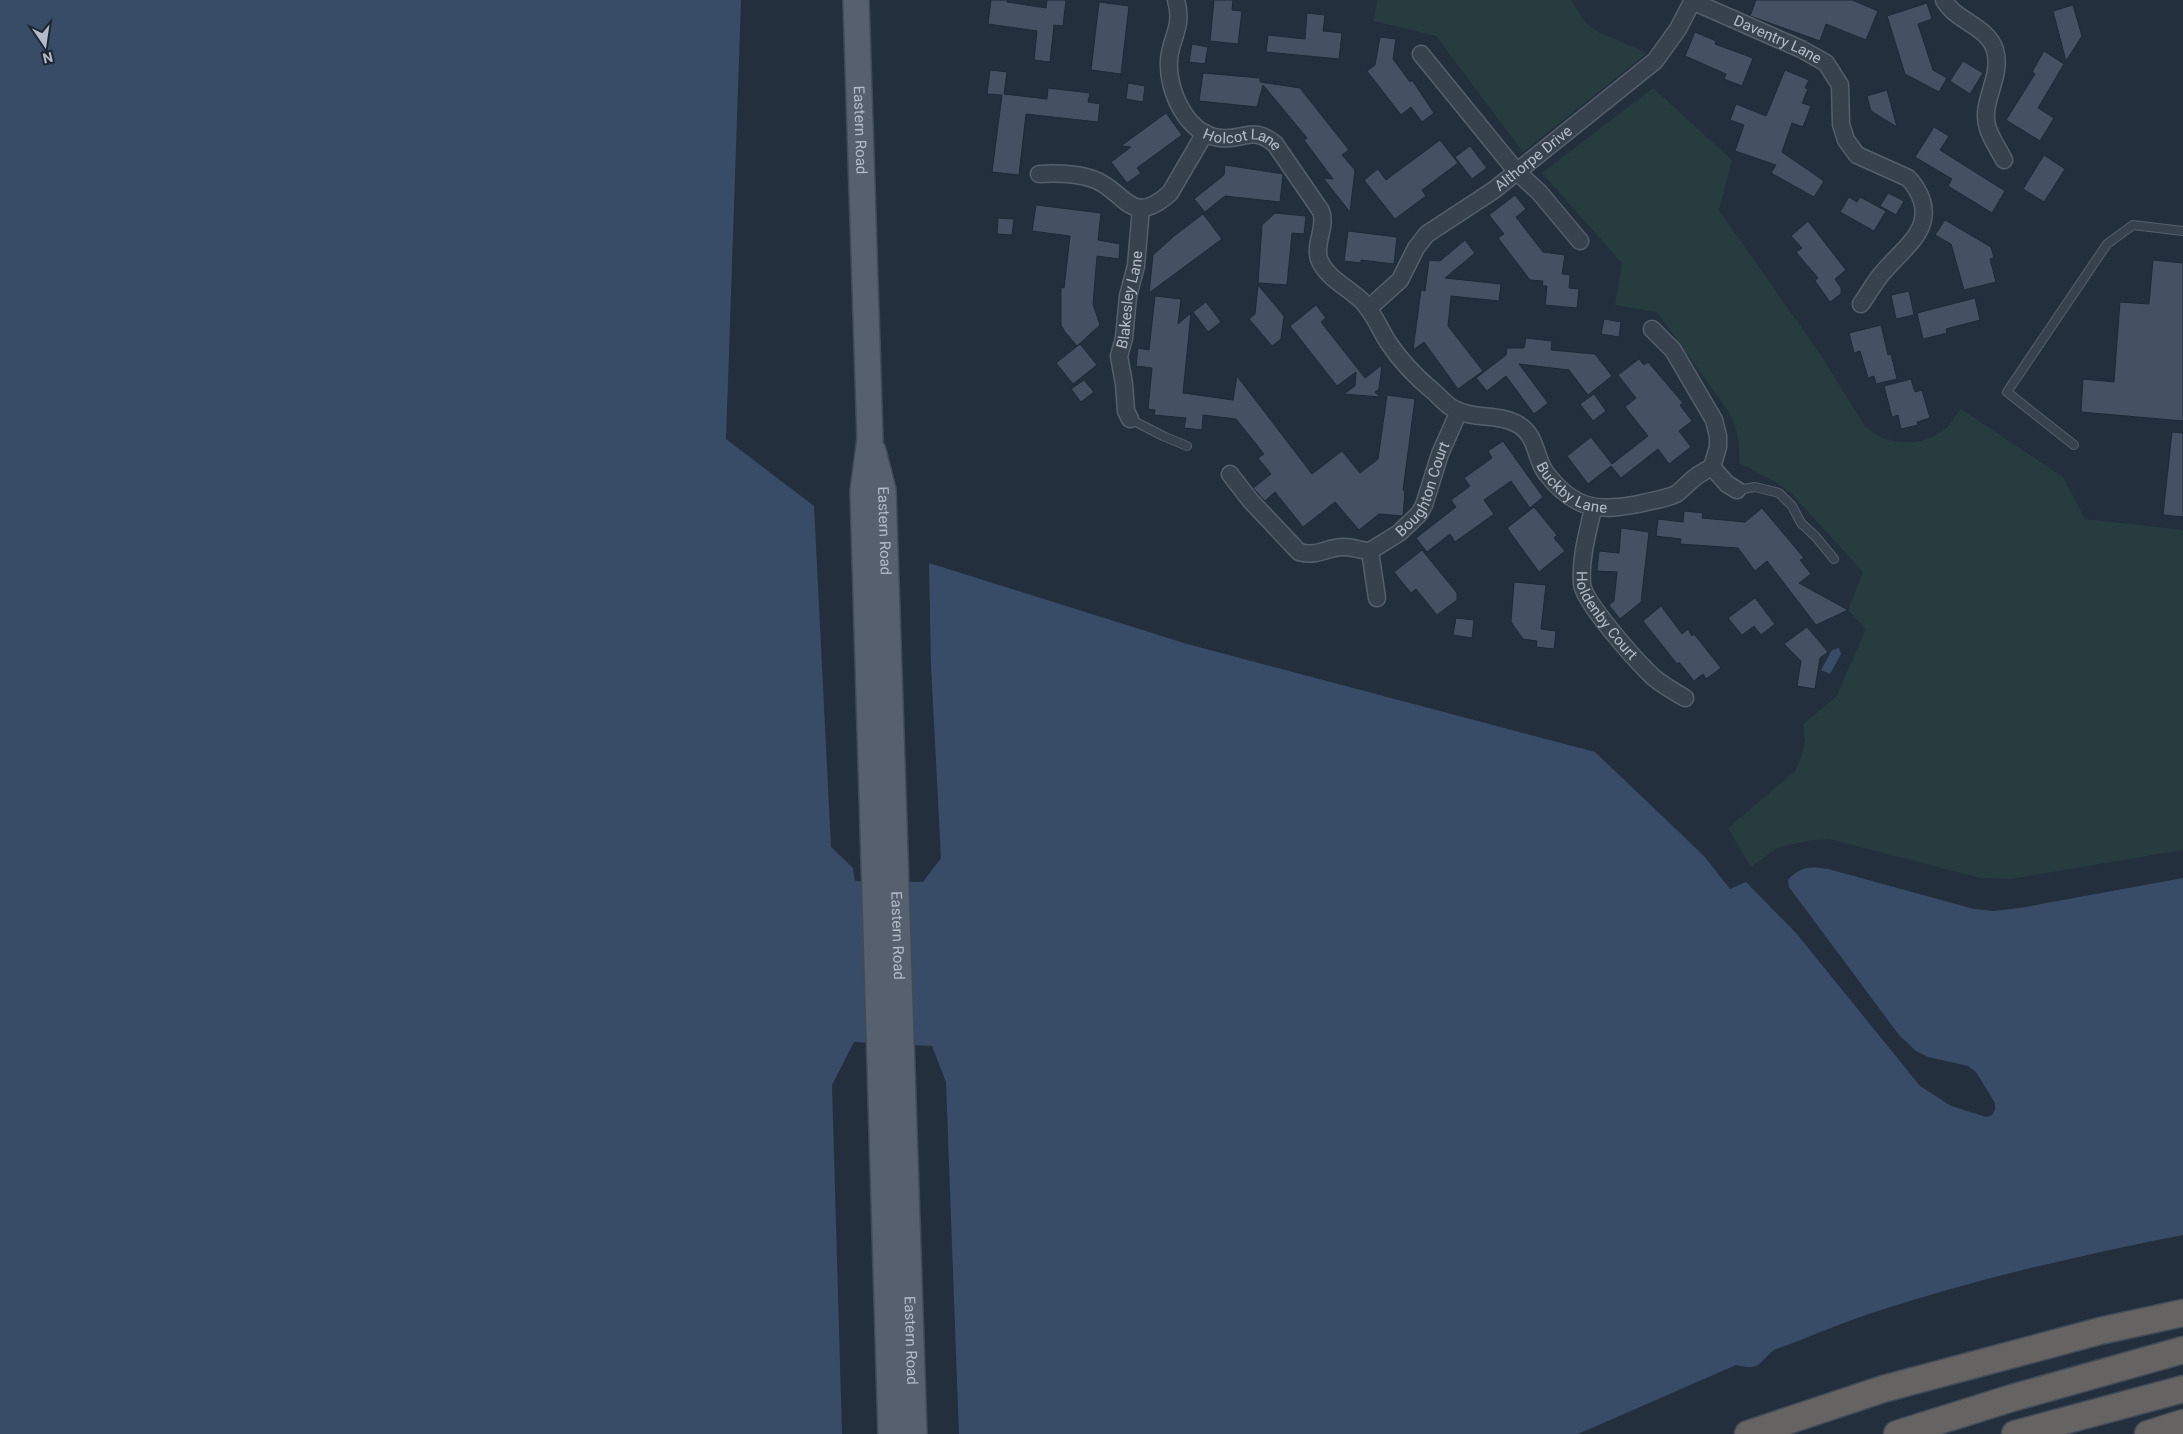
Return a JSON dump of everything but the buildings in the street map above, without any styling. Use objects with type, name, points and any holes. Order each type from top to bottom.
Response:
[{"type":"highway","points":[[1748,1434],[1883,1389],[2100,1331],[2183,1313]]},
{"type":"highway","points":[[1897,1434],[2012,1398],[2183,1350]]},
{"type":"highway","points":[[2015,1434],[2183,1388]]},
{"type":"highway","points":[[2148,1434],[2183,1423]]},
{"type":"main road","name":"Eastern Road","points":[[856,0],[870,439],[883,490],[882,812],[893,1168],[891,1434]]},
{"type":"main road","name":"Eastern Road","points":[[893,1168],[914,1434]]},
{"type":"street","name":"Holcot Lane","points":[[1176,0],[1178,22],[1169,59],[1170,81],[1179,104],[1187,117],[1205,133],[1221,138],[1244,134],[1259,134],[1275,144],[1321,211],[1322,222],[1318,254],[1322,266],[1331,276]]},
{"type":"street","points":[[1944,0],[1959,16],[1982,32],[1993,45],[1997,60],[1997,71],[1987,102],[1986,116],[1988,128],[2004,160]]},
{"type":"street","name":"Althorpe Drive","points":[[1369,308],[1400,280],[1416,248],[1428,234],[1449,218],[1483,199],[1655,62],[1678,29],[1692,1]]},
{"type":"street","name":"Daventry Lane","points":[[1692,1],[1801,49],[1826,63],[1840,85],[1841,124],[1851,148],[1857,155],[1908,178],[1915,184],[1924,209],[1924,218],[1919,232],[1909,246],[1885,269],[1861,304]]},
{"type":"street","points":[[1421,54],[1517,172],[1540,192],[1580,241]]},
{"type":"street","points":[[1039,174],[1063,173],[1093,179],[1102,183],[1132,207],[1141,208],[1163,200],[1170,193],[1205,133]]},
{"type":"street","name":"Blakesley Lane","points":[[1130,418],[1126,411],[1119,356],[1124,338],[1128,296],[1136,266],[1141,208]]},
{"type":"street","name":"Buckby Lane","points":[[1331,276],[1355,294],[1369,308],[1402,363],[1423,384],[1452,408],[1468,415],[1496,418],[1517,424],[1525,430],[1531,436],[1541,464],[1547,474],[1567,495],[1581,504],[1593,508],[1632,505],[1676,494],[1692,480],[1712,467]]},
{"type":"street","points":[[1652,330],[1673,350],[1714,420],[1718,436],[1718,447],[1712,467],[1727,484],[1737,490]]},
{"type":"street","name":"Boughton Court","points":[[1370,551],[1400,533],[1420,514],[1440,454],[1459,411]]},
{"type":"street","points":[[1230,474],[1250,500],[1299,552],[1318,554],[1338,547],[1370,551],[1377,598]]},
{"type":"street","name":"Holdenby Court","points":[[1593,508],[1582,568],[1582,583],[1588,599],[1648,672],[1685,698]]},
{"type":"lane","points":[[2074,444],[2007,392],[2107,244],[2134,225],[2183,230]]},
{"type":"lane","points":[[1130,418],[1162,436],[1187,446]]},
{"type":"lane","points":[[1737,490],[1755,487],[1779,493],[1792,506],[1801,524],[1816,537],[1834,559]]},
{"type":"green space","points":[[1377,0],[1571,0],[1585,22],[1598,32],[1647,53],[1523,152],[1436,36],[1374,21]]},
{"type":"green space","points":[[1653,88],[1732,160],[1719,210],[1822,357],[1864,425],[1873,432],[1893,441],[1915,442],[1936,435],[1946,428],[1961,409],[2063,477],[2085,519],[2183,530],[2183,850],[2010,879],[1981,878],[1829,839],[1806,841],[1777,848],[1751,867],[1728,828],[1795,771],[1801,758],[1805,741],[1803,724],[1836,697],[1866,629],[1848,610],[1863,572],[1791,493],[1776,482],[1739,463],[1737,434],[1726,408],[1657,312],[1615,305],[1622,263],[1542,173]]},
{"type":"water","points":[[0,0],[741,0],[726,439],[814,506],[831,847],[853,868],[855,881],[923,882],[941,858],[931,665],[929,563],[1187,644],[1595,752],[1704,856],[1730,889],[1746,882],[1796,933],[1920,1086],[1951,1106],[1986,1117],[1992,1115],[1995,1110],[1995,1103],[1976,1072],[1968,1066],[1928,1057],[1916,1051],[1899,1035],[1789,887],[1788,880],[1792,875],[1811,867],[1828,869],[1974,909],[1993,911],[2020,908],[2183,878],[2183,1235],[1993,1277],[1868,1314],[1774,1350],[1758,1365],[1744,1367],[1736,1365],[1578,1434],[959,1434],[946,1082],[932,1046],[854,1042],[832,1085],[842,1434],[0,1434]]},
{"type":"water","points":[[1839,648],[1841,654],[1830,674],[1821,670],[1832,650]]}]
